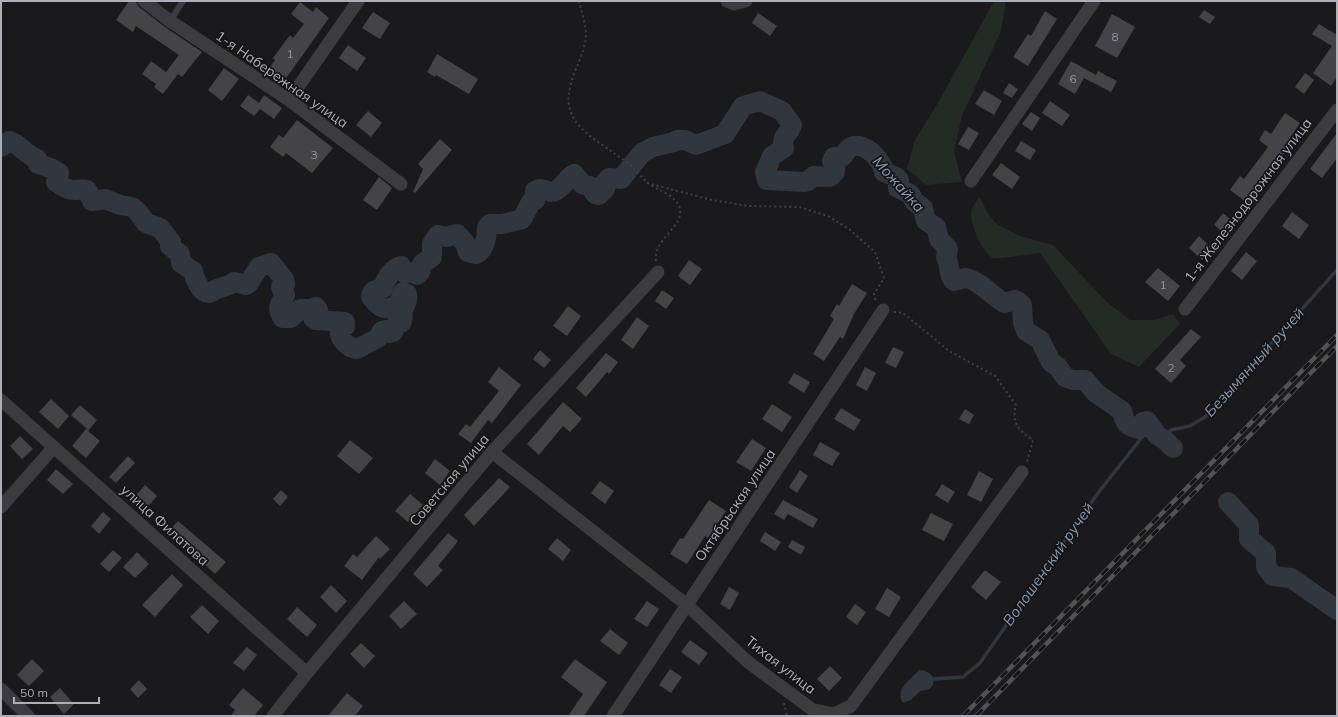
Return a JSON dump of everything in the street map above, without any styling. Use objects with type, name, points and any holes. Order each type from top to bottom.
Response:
[{"type":"street","name":"1-я Набережная улица","points":[[144,1],[170,21],[289,100],[401,184]]},
{"type":"street","points":[[289,100],[358,1]]},
{"type":"street","points":[[727,1],[734,4],[744,2]]},
{"type":"street","points":[[971,181],[1094,1]]},
{"type":"street","name":"1-я Железнодорожная улица","points":[[1185,309],[1337,110]]},
{"type":"street","name":"Советская улица","points":[[273,716],[307,673],[492,452],[658,272]]},
{"type":"street","name":"Октябрьская улица","points":[[613,716],[688,606],[883,310]]},
{"type":"street","name":"улица Филатова","points":[[1,400],[307,673]]},
{"type":"street","points":[[1,507],[54,447]]},
{"type":"street","name":"Тихая улица","points":[[492,452],[688,606],[748,662],[813,710],[834,714],[852,706],[1022,472]]},
{"type":"street","points":[[1,689],[28,716]]},
{"type":"lane","points":[[170,21],[183,1]]},
{"type":"path","points":[[579,1],[586,33],[585,42],[570,86],[569,103],[571,113],[581,128],[630,165],[647,183],[667,194],[678,204],[680,213],[674,227],[661,241],[655,254],[658,272]]},
{"type":"path","points":[[647,183],[712,200],[748,206],[799,207],[828,216],[849,229],[875,252],[884,278],[874,294],[876,304],[883,310],[903,314],[949,351],[995,376],[1016,405],[1013,416],[1020,430],[1033,440],[1028,460],[1022,472]]},
{"type":"shaded area","points":[[994,1],[1006,1],[1001,31],[962,116],[954,151],[962,182],[926,185],[907,169],[914,142],[939,101]]},
{"type":"shaded area","points":[[980,197],[988,214],[997,224],[1020,236],[1053,245],[1107,302],[1130,320],[1154,320],[1173,314],[1180,324],[1139,367],[1111,354],[1040,253],[994,258],[986,252],[978,239],[971,218],[972,209]]},
{"type":"shaded area","points":[[919,670],[926,671],[931,675],[934,679],[933,685],[928,689],[920,691],[911,700],[903,703],[901,698],[902,689]]},
{"type":"building","points":[[129,1],[136,2],[139,7],[165,27],[202,52],[182,77],[178,74],[163,94],[154,87],[156,84],[142,74],[151,61],[166,72],[179,55],[136,26],[133,32],[116,20]]},
{"type":"building","points":[[300,2],[313,12],[316,7],[329,18],[282,84],[266,73],[275,60],[273,58],[290,35],[293,38],[304,24],[291,14]]},
{"type":"building","points":[[1204,10],[1215,17],[1210,24],[1199,17]]},
{"type":"building","points":[[1045,11],[1057,19],[1028,66],[1013,57],[1028,34],[1031,36]]},
{"type":"building","points":[[373,12],[390,23],[380,39],[362,28]]},
{"type":"building","points":[[758,13],[777,26],[770,36],[752,23]]},
{"type":"building","points":[[1112,14],[1135,27],[1117,58],[1095,46]]},
{"type":"building","points":[[1319,24],[1337,35],[1337,77],[1331,86],[1313,73],[1332,46],[1312,34]]},
{"type":"building","points":[[348,45],[366,58],[357,71],[339,58]]},
{"type":"building","points":[[437,54],[478,79],[469,94],[436,75],[435,77],[427,72]]},
{"type":"building","points":[[1071,61],[1096,75],[1098,71],[1117,81],[1111,92],[1084,78],[1075,94],[1058,84]]},
{"type":"building","points":[[224,68],[239,79],[222,101],[208,90]]},
{"type":"building","points":[[1305,73],[1314,80],[1304,94],[1295,87]]},
{"type":"building","points":[[1009,83],[1018,89],[1012,98],[1003,93]]},
{"type":"building","points":[[984,90],[1002,101],[994,115],[975,104]]},
{"type":"building","points":[[248,95],[259,103],[264,95],[282,108],[274,119],[260,109],[254,116],[240,106]]},
{"type":"building","points":[[1050,101],[1070,115],[1062,126],[1042,113]]},
{"type":"building","points":[[368,111],[382,123],[371,137],[356,125]]},
{"type":"building","points":[[1031,112],[1040,118],[1032,131],[1022,124]]},
{"type":"building","points":[[1285,113],[1300,123],[1286,144],[1289,146],[1264,182],[1266,184],[1251,206],[1230,190],[1240,176],[1244,179],[1268,147],[1259,140],[1265,130],[1271,134]]},
{"type":"building","points":[[297,120],[333,148],[312,173],[286,153],[283,157],[270,147],[279,135],[283,138]]},
{"type":"building","points":[[968,127],[979,133],[969,150],[958,144]]},
{"type":"building","points":[[1337,133],[1337,158],[1322,178],[1310,169]]},
{"type":"building","points":[[440,139],[452,150],[415,193],[413,192],[423,169],[418,164]]},
{"type":"building","points":[[1021,141],[1036,150],[1030,160],[1015,151]]},
{"type":"building","points":[[1001,163],[1020,177],[1012,189],[992,175]]},
{"type":"building","points":[[379,177],[392,188],[377,210],[363,200]]},
{"type":"building","points":[[1292,212],[1309,225],[1299,239],[1282,226]]},
{"type":"building","points":[[1223,213],[1236,224],[1227,235],[1214,225]]},
{"type":"building","points":[[1199,236],[1212,248],[1202,260],[1189,248]]},
{"type":"building","points":[[1246,252],[1257,261],[1242,280],[1231,271]]},
{"type":"building","points":[[689,260],[702,269],[690,285],[678,276]]},
{"type":"building","points":[[1158,268],[1180,286],[1168,301],[1145,282]]},
{"type":"building","points":[[852,284],[867,293],[854,314],[843,339],[840,337],[824,361],[813,354],[834,319],[830,316],[837,304],[839,306]]},
{"type":"building","points":[[662,290],[674,298],[666,309],[655,301]]},
{"type":"building","points":[[568,306],[581,316],[567,336],[553,326]]},
{"type":"building","points":[[637,317],[649,326],[633,349],[621,340]]},
{"type":"building","points":[[1191,329],[1201,337],[1180,360],[1186,366],[1171,383],[1155,369]]},
{"type":"building","points":[[893,347],[904,352],[896,368],[885,363]]},
{"type":"building","points":[[540,350],[551,360],[544,368],[533,359]]},
{"type":"building","points":[[606,353],[618,362],[609,374],[607,372],[586,397],[576,388]]},
{"type":"building","points":[[499,367],[521,385],[492,423],[488,420],[471,443],[458,434],[466,424],[470,427],[499,391],[488,382]]},
{"type":"building","points":[[865,367],[876,373],[867,391],[856,385]]},
{"type":"building","points":[[794,373],[810,382],[804,393],[788,383]]},
{"type":"building","points":[[51,399],[69,416],[58,429],[39,412]]},
{"type":"building","points":[[563,402],[582,419],[570,432],[563,426],[539,455],[527,444]]},
{"type":"building","points":[[772,404],[792,417],[782,432],[762,419]]},
{"type":"building","points":[[80,405],[97,420],[88,431],[100,441],[86,458],[72,446],[86,429],[88,430],[71,415]]},
{"type":"building","points":[[841,408],[861,420],[854,431],[834,419]]},
{"type":"building","points":[[965,409],[974,415],[969,424],[959,419]]},
{"type":"building","points":[[20,436],[33,449],[22,459],[10,446]]},
{"type":"building","points":[[752,439],[766,448],[751,471],[736,462]]},
{"type":"building","points":[[350,440],[373,458],[359,474],[337,456]]},
{"type":"building","points":[[820,442],[840,453],[832,466],[813,455]]},
{"type":"building","points":[[128,456],[135,463],[116,483],[109,477]]},
{"type":"building","points":[[435,459],[450,471],[440,485],[425,473]]},
{"type":"building","points":[[56,469],[73,484],[63,494],[47,480]]},
{"type":"building","points":[[800,470],[808,476],[797,493],[789,487]]},
{"type":"building","points":[[979,471],[993,479],[981,502],[967,495]]},
{"type":"building","points":[[499,478],[510,487],[474,526],[464,515]]},
{"type":"building","points":[[600,481],[614,491],[605,504],[591,493]]},
{"type":"building","points":[[942,484],[955,492],[948,503],[935,495]]},
{"type":"building","points":[[145,485],[157,496],[145,510],[133,499]]},
{"type":"building","points":[[281,490],[288,497],[280,506],[273,499]]},
{"type":"building","points":[[410,494],[423,505],[408,522],[395,511]]},
{"type":"building","points":[[709,500],[726,511],[708,538],[705,536],[687,564],[670,554],[680,538],[683,539]]},
{"type":"building","points":[[783,500],[818,519],[813,528],[788,514],[784,520],[774,514]]},
{"type":"building","points":[[103,512],[111,519],[99,534],[91,526]]},
{"type":"building","points":[[931,513],[953,524],[944,541],[922,530]]},
{"type":"building","points":[[178,521],[226,562],[215,574],[169,531]]},
{"type":"building","points":[[765,532],[781,542],[775,551],[760,541]]},
{"type":"building","points":[[448,533],[458,541],[438,566],[443,570],[427,587],[413,574]]},
{"type":"building","points":[[376,536],[390,549],[380,559],[379,557],[362,580],[344,566],[353,554],[357,557]]},
{"type":"building","points":[[557,538],[571,550],[563,561],[548,549]]},
{"type":"building","points":[[792,540],[805,547],[801,555],[788,547]]},
{"type":"building","points":[[113,550],[122,558],[109,572],[100,564]]},
{"type":"building","points":[[137,552],[149,564],[135,578],[123,567]]},
{"type":"building","points":[[985,570],[1001,582],[986,600],[971,587]]},
{"type":"building","points":[[172,574],[183,585],[155,617],[142,605]]},
{"type":"building","points":[[331,585],[347,601],[336,613],[320,597]]},
{"type":"building","points":[[729,587],[739,593],[730,610],[720,604]]},
{"type":"building","points":[[887,588],[901,597],[889,617],[875,609]]},
{"type":"building","points":[[404,601],[417,614],[401,629],[389,616]]},
{"type":"building","points":[[647,601],[659,609],[647,627],[634,619]]},
{"type":"building","points":[[855,604],[866,612],[857,625],[846,617]]},
{"type":"building","points":[[202,605],[219,621],[208,634],[190,617]]},
{"type":"building","points":[[297,607],[317,625],[307,637],[287,619]]},
{"type":"building","points":[[610,629],[628,643],[619,655],[600,641]]},
{"type":"building","points":[[690,640],[708,653],[699,665],[681,652]]},
{"type":"building","points":[[361,643],[375,656],[364,668],[350,654]]},
{"type":"building","points":[[247,647],[257,655],[244,671],[233,663]]},
{"type":"building","points":[[32,659],[44,671],[29,686],[17,675]]},
{"type":"building","points":[[575,659],[607,682],[584,716],[568,716],[583,694],[561,677]]},
{"type":"building","points":[[830,666],[842,678],[829,691],[817,679]]},
{"type":"building","points":[[670,669],[682,677],[671,693],[659,685]]},
{"type":"building","points":[[139,680],[147,689],[138,698],[130,689]]},
{"type":"building","points":[[60,688],[74,704],[64,714],[50,697]]},
{"type":"building","points":[[243,688],[263,705],[254,716],[231,716],[235,710],[229,705]]},
{"type":"building","points":[[347,693],[363,706],[355,716],[328,716]]},
{"type":"waterway","name":"Можайка","points":[[1,147],[9,141],[13,142],[37,159],[38,164],[52,168],[59,173],[56,182],[64,188],[87,190],[92,201],[105,199],[120,205],[132,207],[138,212],[146,223],[160,228],[171,242],[170,246],[180,254],[181,263],[193,271],[198,284],[205,292],[210,293],[234,282],[246,285],[249,283],[259,267],[271,263],[284,279],[285,284],[281,287],[285,295],[279,308],[283,318],[291,318],[300,309],[312,309],[316,307],[318,310],[313,318],[316,320],[345,322],[345,326],[340,328],[340,335],[347,345],[357,349],[378,338],[382,331],[386,330],[389,333],[393,332],[397,324],[401,323],[403,310],[407,300],[407,294],[403,292],[398,304],[393,307],[383,308],[371,297],[372,292],[383,288],[389,275],[398,267],[401,266],[405,273],[413,272],[417,275],[420,272],[422,264],[432,257],[432,244],[438,235],[446,237],[457,234],[465,243],[468,252],[476,254],[482,249],[486,238],[487,227],[490,224],[503,224],[522,219],[531,202],[535,200],[535,191],[539,189],[550,192],[558,190],[568,178],[574,174],[582,184],[590,186],[595,194],[599,195],[605,189],[606,181],[609,178],[621,179],[642,153],[653,147],[677,140],[685,140],[696,145],[725,134],[743,106],[760,101],[782,111],[792,125],[784,138],[784,148],[772,156],[765,172],[767,180],[804,182],[808,181],[814,176],[830,177],[835,172],[835,165],[832,161],[834,157],[842,157],[851,147],[856,146],[867,149],[877,158],[884,172],[896,177],[899,180],[898,188],[910,194],[914,201],[923,208],[926,221],[936,227],[939,239],[948,249],[946,257],[950,275],[954,281],[964,278],[971,279],[1004,303],[1015,300],[1019,302],[1022,305],[1023,323],[1026,331],[1040,340],[1051,362],[1058,367],[1065,377],[1073,380],[1085,380],[1096,393],[1122,411],[1128,425],[1139,429],[1143,422],[1147,421],[1157,435],[1173,448]]},
{"type":"waterway","name":"Безымянный ручей","points":[[1162,439],[1171,430],[1190,426],[1205,417],[1337,270]]},
{"type":"waterway","name":"Волошенский ручей","points":[[934,679],[963,677],[980,663],[1098,493],[1150,427]]},
{"type":"waterway","name":"Можайка","points":[[1228,502],[1249,525],[1249,539],[1266,553],[1266,567],[1273,576],[1291,578],[1337,610]]},
{"type":"railway","points":[[963,716],[1337,335]]},
{"type":"railway","points":[[976,716],[1337,346]]}]
